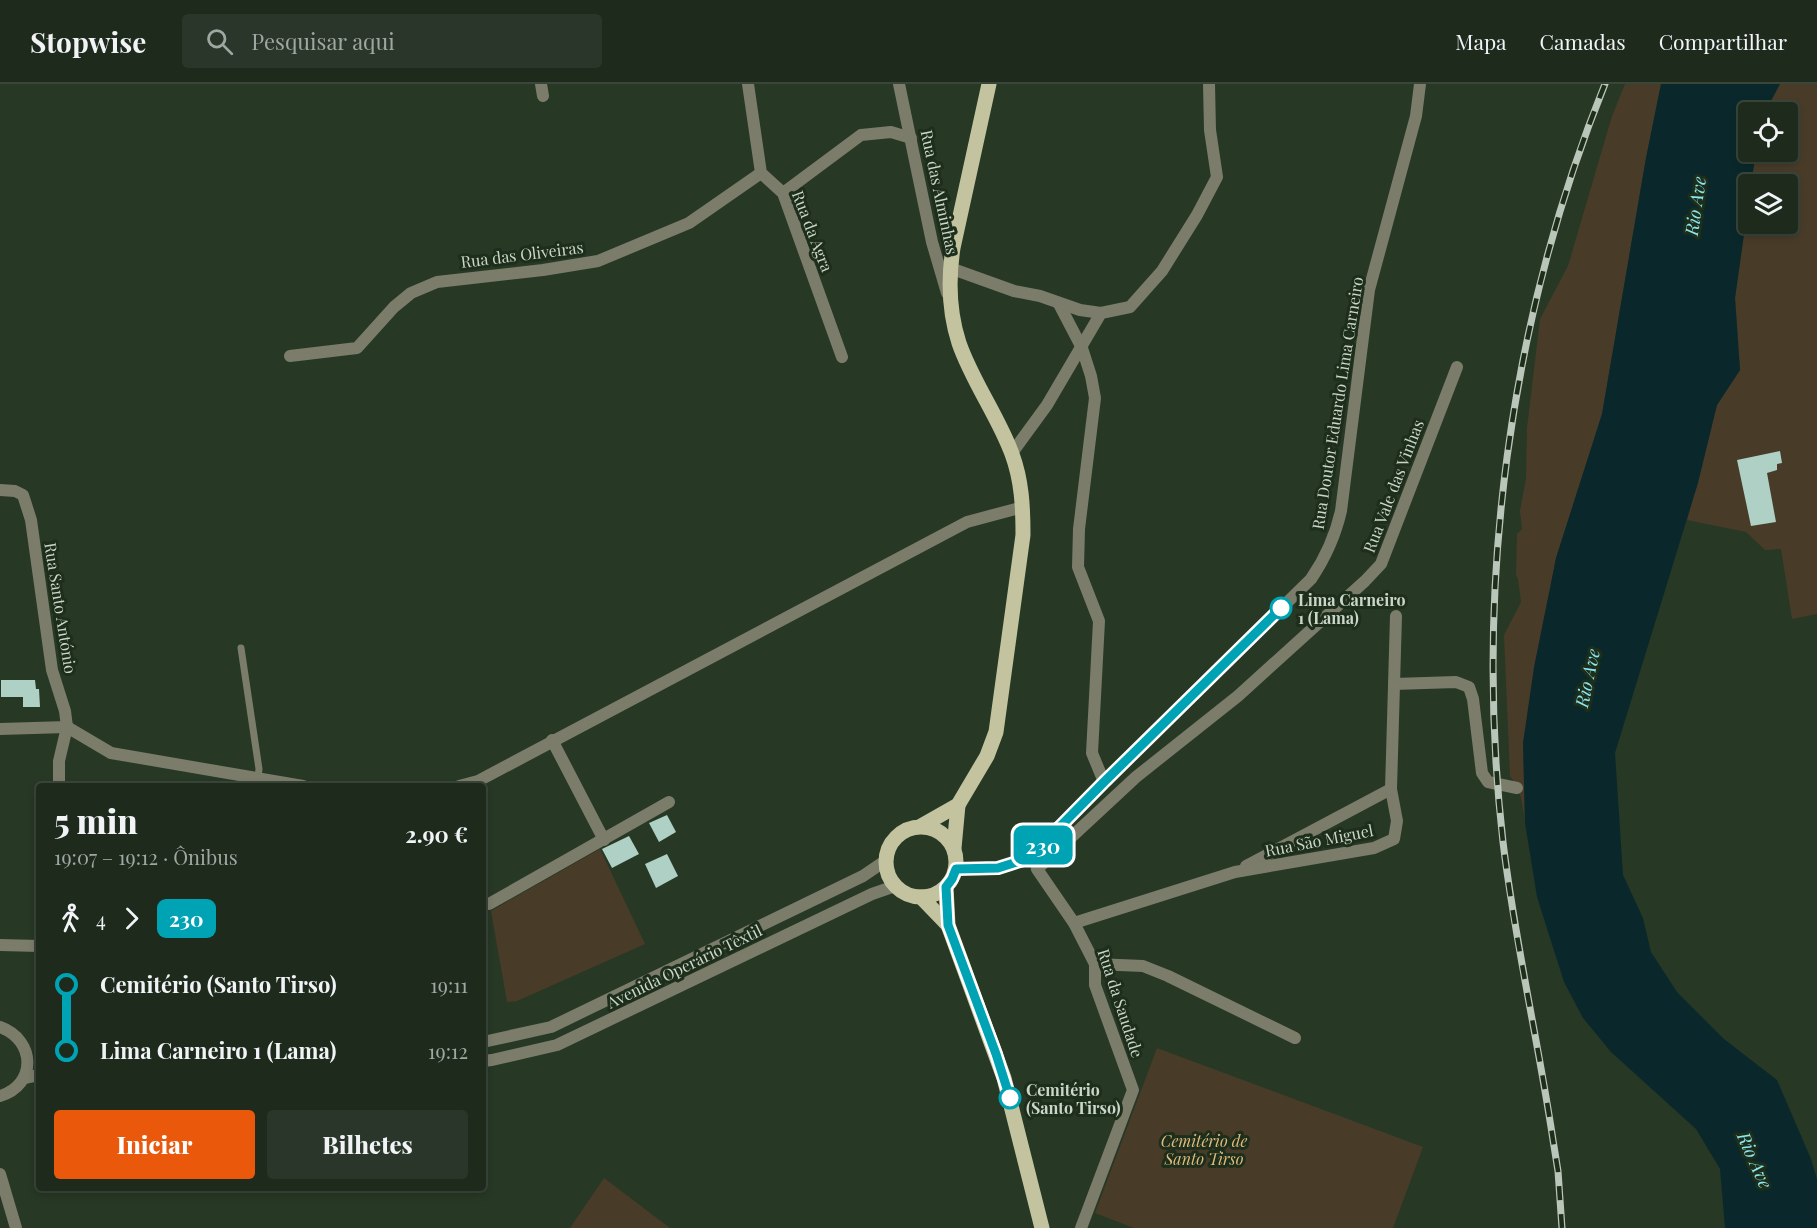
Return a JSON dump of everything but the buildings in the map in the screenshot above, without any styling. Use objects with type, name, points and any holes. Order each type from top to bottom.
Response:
[{"type":"main road","points":[[954,848],[941,832],[921,826],[910,827],[900,832],[892,840],[887,850],[886,870],[896,886],[911,896],[930,896],[946,887],[952,879],[956,869],[954,848],[958,805],[987,756],[996,732],[1023,535],[1023,507],[1019,477],[1012,453],[959,344],[950,307],[950,268],[989,84]]},
{"type":"main road","points":[[921,826],[958,805]]},
{"type":"main road","points":[[946,887],[948,925],[1004,1078],[1042,1228]]},
{"type":"main road","points":[[921,897],[948,925]]},
{"type":"street","points":[[748,84],[761,173]]},
{"type":"street","name":"Rua das Alminhas","points":[[899,84],[932,242],[950,307]]},
{"type":"street","points":[[950,268],[1059,304],[1101,313],[1130,307],[1162,271],[1197,215],[1217,177],[1210,130],[1209,84]]},
{"type":"street","name":"Rua Doutor Eduardo Lima Carneiro","points":[[956,869],[998,868],[1023,860],[1037,850],[1311,579],[1325,558],[1336,534],[1341,511],[1369,290],[1416,116],[1420,84]]},
{"type":"street","points":[[783,194],[861,135],[891,132],[911,138]]},
{"type":"street","name":"Rua da Agra","points":[[761,173],[783,194],[842,357]]},
{"type":"street","name":"Rua das Oliveiras","points":[[290,356],[357,348],[394,307],[411,293],[437,282],[543,270],[598,261],[688,223],[761,173]]},
{"type":"street","points":[[1059,304],[1082,348],[1095,398],[1079,529],[1078,567],[1099,621],[1092,753],[1104,782]]},
{"type":"street","points":[[1012,453],[1047,405],[1101,313]]},
{"type":"street","name":"Rua Vale das Vinhas","points":[[1074,923],[1037,869],[1136,777],[1238,696],[1365,582],[1381,564],[1457,367]]},
{"type":"street","name":"Rua Santo António","points":[[0,490],[15,491],[23,495],[28,506],[52,670],[65,711],[67,727],[59,761],[59,783]]},
{"type":"street","points":[[470,783],[967,522],[1023,507]]},
{"type":"street","name":"Rua São Miguel","points":[[1074,923],[1235,872],[1374,848],[1394,838],[1397,821],[1391,789],[1396,616]]},
{"type":"street","points":[[1394,684],[1456,682],[1469,687],[1473,699],[1482,773],[1488,782],[1517,788]]},
{"type":"street","points":[[0,729],[67,727],[111,753],[286,783]]},
{"type":"street","points":[[552,740],[604,840]]},
{"type":"street","name":"Rua São Miguel","points":[[1235,872],[1391,789]]},
{"type":"street","points":[[489,904],[669,802]]},
{"type":"street","name":"Avenida Operário Têxtil","points":[[486,1041],[551,1027],[863,876],[885,861]]},
{"type":"street","name":"Avenida Operário Têxtil","points":[[486,1061],[557,1045],[872,894],[896,886]]},
{"type":"street","name":"Rua da Saudade","points":[[1074,923],[1095,964],[1095,985],[1133,1090],[1085,1227]]},
{"type":"street","points":[[0,945],[36,946]]},
{"type":"street","points":[[1095,964],[1143,966],[1295,1038]]},
{"type":"street","points":[[0,1027],[18,1037],[24,1046],[28,1062],[24,1078],[11,1092],[1,1096],[0,1109]]},
{"type":"street","points":[[24,1046],[36,1050]]},
{"type":"street","points":[[24,1078],[36,1076]]},
{"type":"street","points":[[0,1174],[16,1228]]},
{"type":"lane","points":[[241,648],[259,769],[258,778]]},
{"type":"green space","points":[[1625,84],[1661,84],[1602,414],[1556,558],[1523,743],[1525,823],[1519,792],[1510,776],[1504,635],[1521,602],[1516,575],[1517,534],[1522,529],[1520,511],[1526,478],[1527,428],[1540,319],[1568,266],[1612,116]]},
{"type":"green space","points":[[1780,84],[1817,84],[1817,614],[1792,619],[1781,549],[1765,550],[1746,532],[1687,520],[1717,405],[1740,370],[1735,298],[1744,234],[1798,234],[1798,174],[1753,174],[1754,162],[1798,162],[1798,102],[1770,102]]},
{"type":"green space","points":[[600,849],[645,944],[517,1001],[507,1002],[491,911]]},
{"type":"green space","name":"Cemitério de Santo Tirso","points":[[1157,1048],[1423,1147],[1393,1228],[1134,1228],[1095,1213]]},
{"type":"green space","points":[[604,1178],[670,1228],[570,1228]]},
{"type":"water","name":"Rio Ave","points":[[1661,84],[1780,84],[1770,102],[1738,102],[1738,162],[1754,162],[1753,174],[1738,174],[1738,234],[1744,234],[1735,298],[1740,370],[1717,405],[1698,483],[1615,753],[1623,875],[1643,918],[1651,952],[1677,992],[1724,1039],[1777,1080],[1811,1159],[1817,1179],[1817,1228],[1725,1228],[1720,1169],[1696,1129],[1611,1052],[1583,1018],[1564,982],[1537,897],[1525,823],[1523,743],[1534,667],[1556,558],[1602,414]]},
{"type":"railway","points":[[1562,1228],[1558,1171],[1503,842],[1495,746],[1493,650],[1497,553],[1507,457],[1523,361],[1544,267],[1572,174],[1605,84]]},
{"type":"bus line","name":"230","points":[[1010,1098],[948,925],[946,887],[956,869],[998,868],[1023,860],[1037,850],[1281,608]]},
{"type":"place","name":"Lima Carneiro 1 (Lama)","points":[[1281,608]]},
{"type":"place","name":"Cemitério (Santo Tirso)","points":[[1010,1098]]}]
